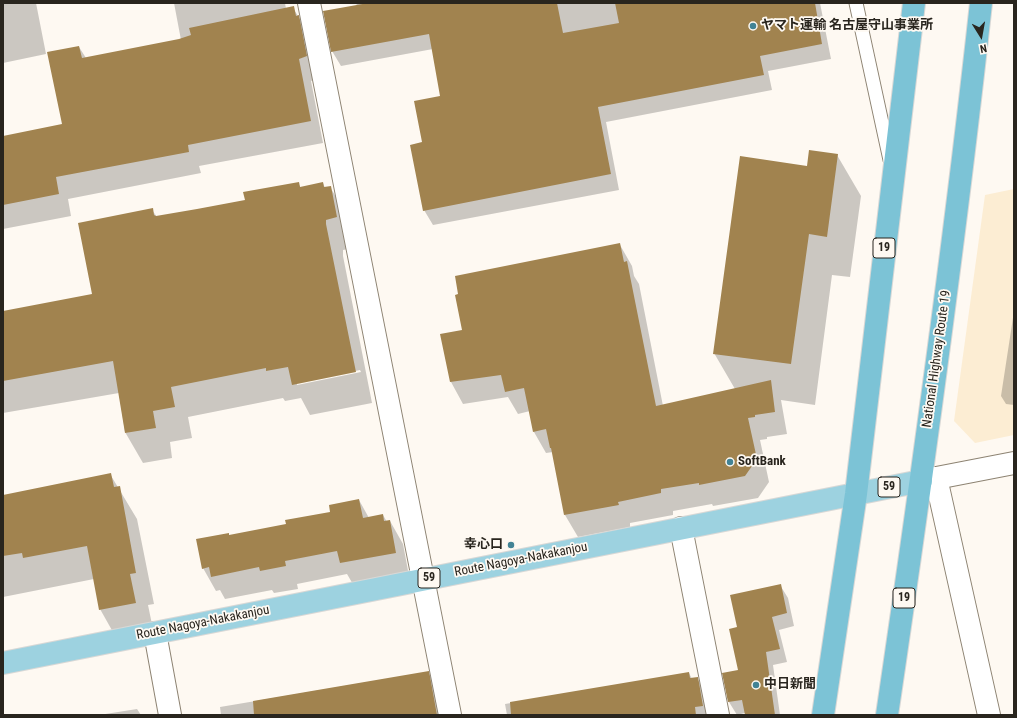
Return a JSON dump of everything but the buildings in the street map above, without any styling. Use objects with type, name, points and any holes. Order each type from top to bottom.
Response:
[{"type":"highway","name":"19","points":[[823,715],[856,494],[914,3]]},
{"type":"highway","name":"National Highway Route 19","points":[[887,715],[928,479],[981,3]]},
{"type":"main road","name":"Route Nagoya-Nakakanjou","points":[[3,663],[928,479]]},
{"type":"street","points":[[309,3],[450,715]]},
{"type":"street","points":[[989,715],[928,479],[1014,463]]},
{"type":"street","points":[[681,528],[718,715]]},
{"type":"street","points":[[155,633],[170,715]]},
{"type":"lane","points":[[856,3],[893,174]]},
{"type":"shaded area","points":[[1014,189],[1014,435],[975,443],[954,421],[985,195]]},
{"type":"place","name":"ヤマト運輸 名古屋守山事業所","points":[[753,26]]},
{"type":"place","name":"SoftBank","points":[[730,462]]},
{"type":"place","name":"幸心口","points":[[511,545]]},
{"type":"place","name":"中日新聞","points":[[756,685]]}]
